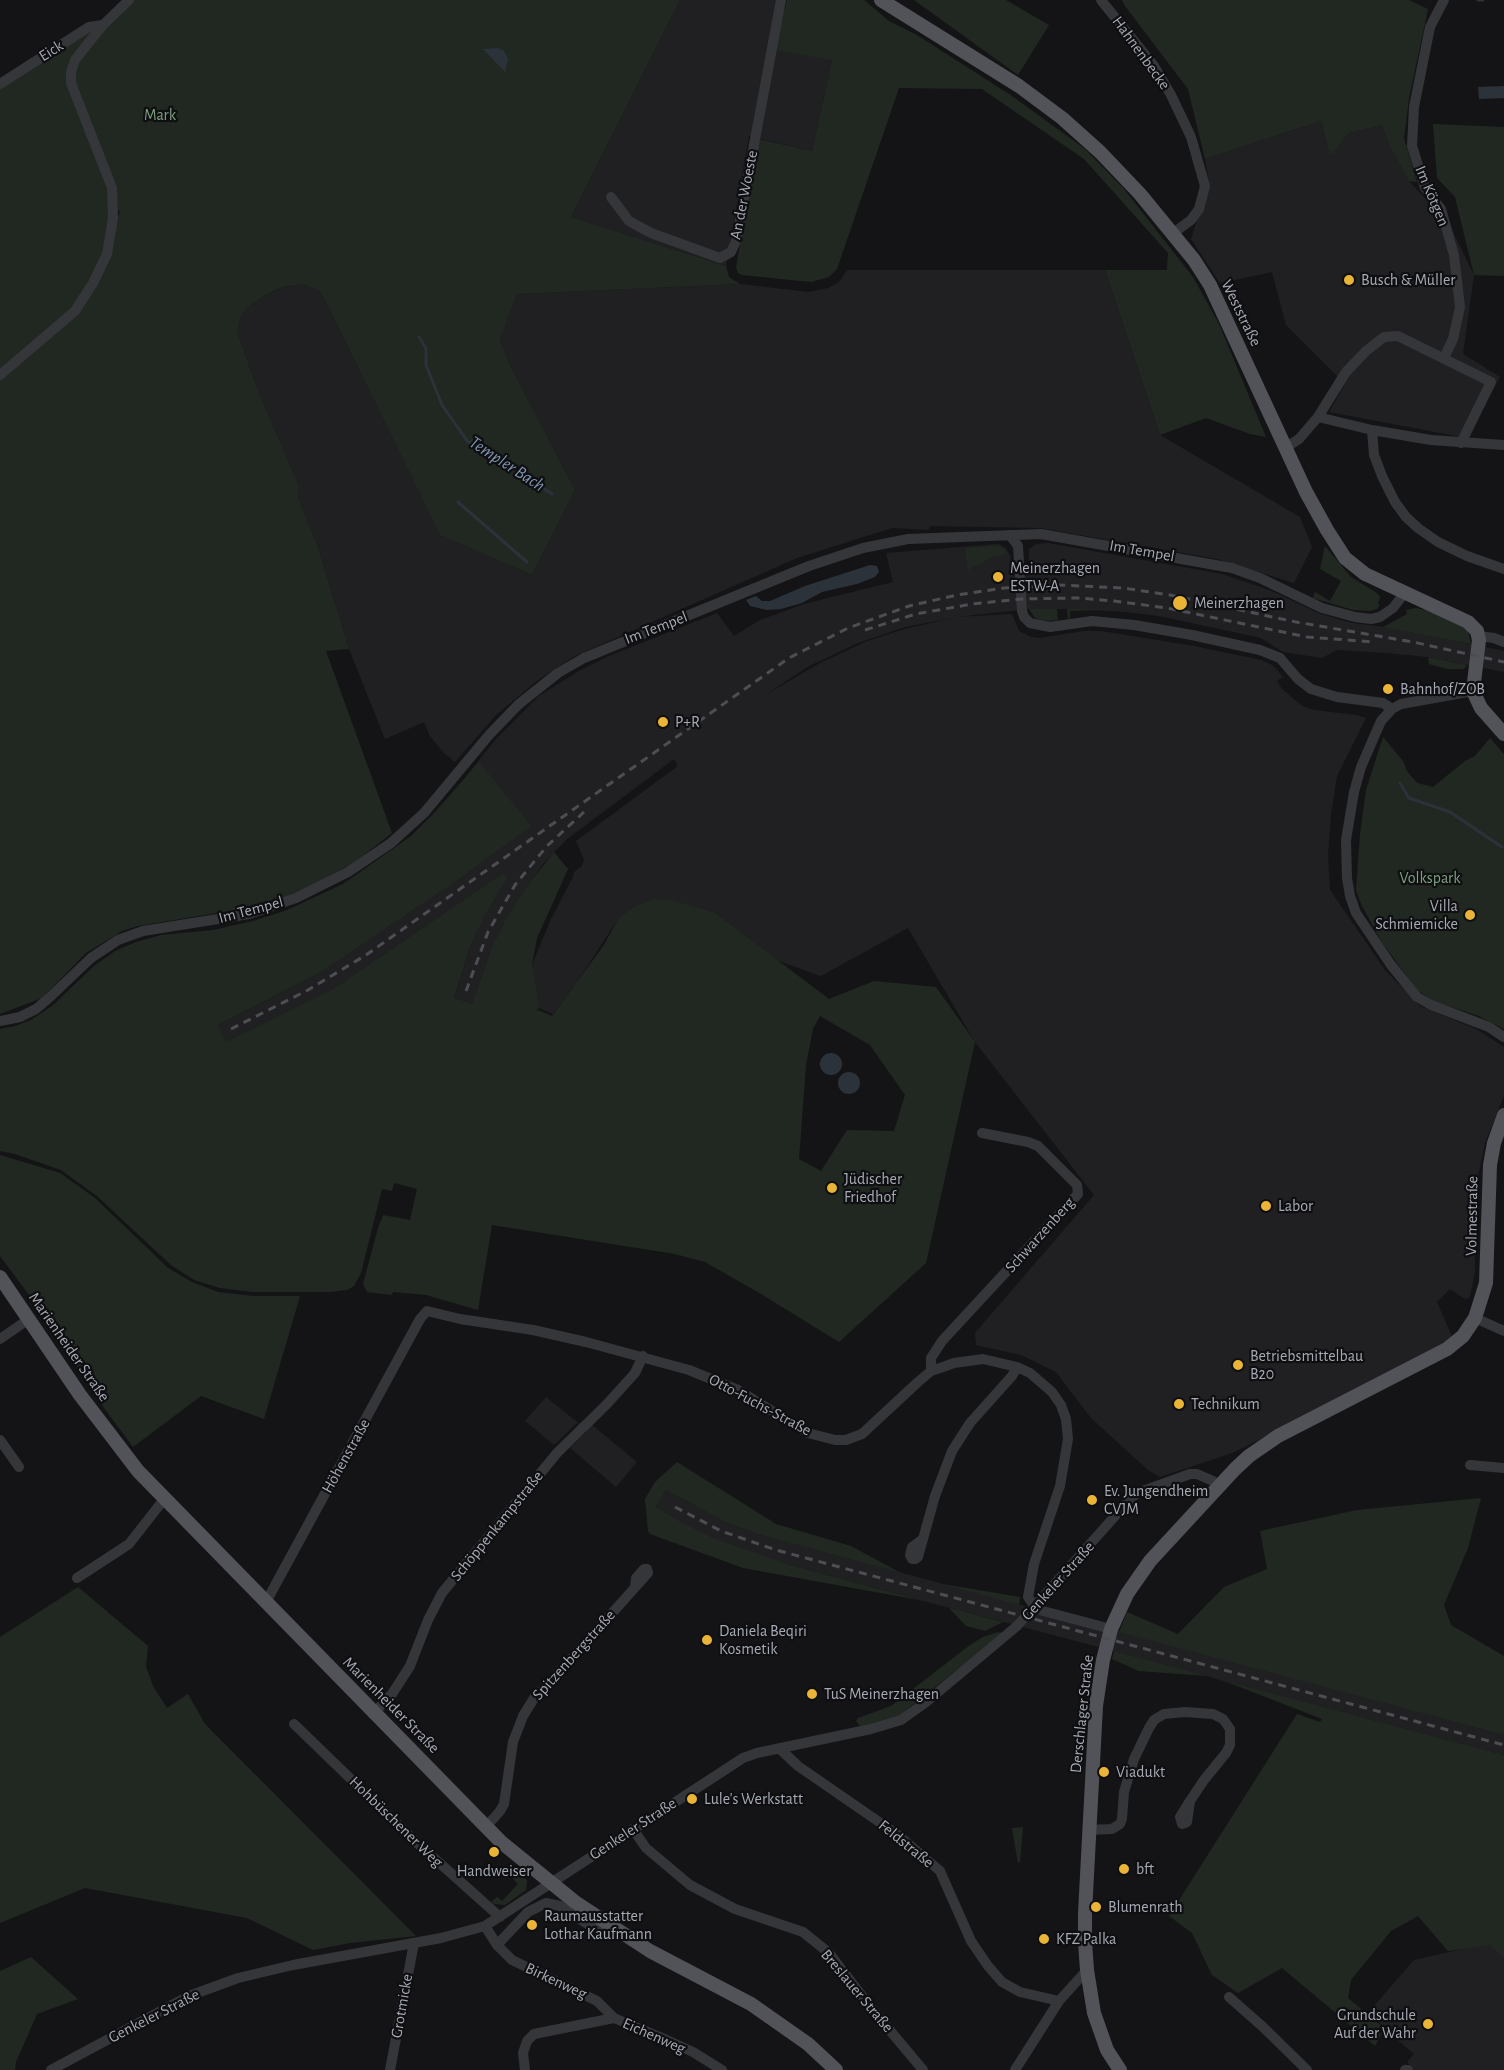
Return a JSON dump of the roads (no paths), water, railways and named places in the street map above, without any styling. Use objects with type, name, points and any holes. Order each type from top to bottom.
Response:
[{"type":"main road","name":"Weststraße","points":[[881,0],[1019,86],[1062,118],[1123,176],[1194,260],[1210,285],[1285,448],[1327,530],[1345,558],[1365,574],[1468,622],[1479,636]]},
{"type":"main road","points":[[1479,636],[1473,691],[1481,708],[1504,734]]},
{"type":"main road","name":"Volmestraße","points":[[1475,1318],[1483,1298],[1487,1274],[1487,1202],[1490,1165],[1494,1143],[1504,1115]]},
{"type":"main road","name":"Marienheider Straße","points":[[0,1278],[123,1453],[486,1827],[550,1883],[613,1927],[650,1951],[751,2004],[808,2044],[836,2070]]},
{"type":"main road","name":"Derschlager Straße","points":[[1120,2070],[1099,2033],[1094,2013],[1087,1970],[1085,1913],[1099,1681],[1111,1629],[1127,1594],[1144,1569],[1249,1456],[1278,1436],[1451,1347],[1463,1336],[1475,1318]]},
{"type":"street","points":[[0,375],[75,311],[93,283],[107,254],[113,218],[112,188],[71,83],[71,72],[75,60],[103,25],[129,0]]},
{"type":"street","name":"An der Woeste","points":[[611,197],[628,221],[651,232],[720,258],[731,252],[736,241],[781,0]]},
{"type":"street","name":"Hahnenbecke","points":[[1101,0],[1154,66],[1191,137],[1205,186],[1199,209],[1191,220],[1172,234]]},
{"type":"street","name":"Im Kötgen","points":[[1444,0],[1430,27],[1414,107],[1412,146],[1425,188],[1441,209],[1454,255],[1460,307],[1453,339],[1444,358]]},
{"type":"street","name":"Eick","points":[[0,84],[89,27],[103,25]]},
{"type":"street","points":[[1285,448],[1299,439],[1318,417],[1346,372],[1366,351],[1384,337],[1398,336],[1491,382],[1461,443]]},
{"type":"street","points":[[1318,417],[1372,430],[1461,443],[1504,445]]},
{"type":"street","points":[[1372,430],[1374,455],[1395,502],[1406,517],[1438,542],[1467,556],[1504,569]]},
{"type":"street","name":"Im Tempel","points":[[0,1021],[20,1017],[36,1009],[91,958],[118,940],[143,931],[249,914],[297,898],[340,877],[370,858],[406,830],[424,813],[505,717],[534,691],[584,658],[809,566],[863,548],[908,539],[1041,534],[1214,564],[1260,578],[1322,608],[1355,617],[1371,619],[1380,617],[1393,608],[1404,594]]},
{"type":"street","points":[[1010,535],[1018,546],[1022,611],[1030,623],[1050,627],[1092,621],[1134,625],[1260,650],[1280,658],[1304,685],[1317,692],[1383,703],[1392,709]]},
{"type":"street","points":[[1479,636],[1504,642]]},
{"type":"street","points":[[1473,691],[1401,704],[1392,709],[1381,721],[1361,767],[1354,792],[1348,819],[1345,860],[1352,905],[1362,924],[1417,997],[1431,1005],[1489,1027],[1504,1037]]},
{"type":"street","name":"Schwarzenberg","points":[[932,1371],[931,1358],[942,1341],[1078,1194],[1077,1185],[1038,1146],[981,1133]]},
{"type":"street","name":"Otto-Fuchs-Straße","points":[[427,1311],[460,1319],[533,1330],[643,1356],[689,1370],[738,1390],[808,1432],[835,1440],[846,1440],[862,1434],[932,1371],[954,1363],[974,1360],[998,1361],[1017,1367],[1041,1381],[1052,1392],[1061,1405],[1068,1429],[1060,1486],[1028,1589],[1028,1597],[1035,1607]]},
{"type":"street","name":"Höhenstraße","points":[[266,1602],[420,1319],[427,1311]]},
{"type":"street","points":[[1475,1318],[1504,1331]]},
{"type":"street","points":[[0,1339],[29,1319]]},
{"type":"street","name":"Schöppenkampstraße","points":[[374,1713],[401,1681],[416,1653],[434,1608],[453,1579],[557,1453],[630,1380],[643,1356]]},
{"type":"street","points":[[923,1539],[939,1484],[957,1443],[970,1423],[1012,1376],[1017,1367]]},
{"type":"street","points":[[0,1440],[19,1467]]},
{"type":"street","points":[[1470,1465],[1504,1468]]},
{"type":"street","name":"Genkeler Straße","points":[[51,2070],[189,1996],[238,1978],[293,1965],[441,1938],[485,1926],[743,1758],[901,1720],[1000,1641],[1035,1607],[1132,1497],[1190,1474],[1197,1474],[1219,1486]]},
{"type":"street","points":[[77,1578],[129,1544],[165,1498]]},
{"type":"street","name":"Spitzenbergstraße","points":[[486,1827],[504,1804],[513,1742],[523,1716],[536,1695],[635,1587]]},
{"type":"street","points":[[1035,1607],[1111,1629]]},
{"type":"street","points":[[1089,1830],[1112,1829],[1120,1824],[1124,1792],[1134,1759],[1154,1720],[1164,1714],[1185,1712],[1213,1714],[1223,1719],[1230,1729],[1231,1737],[1226,1753],[1190,1801]]},
{"type":"street","name":"Hohbüschener Weg","points":[[294,1724],[416,1842],[500,1917]]},
{"type":"street","name":"Feldstraße","points":[[779,1748],[802,1769],[898,1835],[940,1871],[971,1941],[1002,1982],[1020,1992],[1059,2001]]},
{"type":"street","name":"Breslauer Straße","points":[[633,1829],[646,1848],[690,1885],[735,1909],[803,1932],[829,1953],[923,2070]]},
{"type":"street","points":[[497,1946],[528,1912],[546,1903],[560,1906],[603,1934],[613,1927]]},
{"type":"street","name":"Birkenweg","points":[[485,1926],[497,1946],[507,1956],[597,2001],[614,2018]]},
{"type":"street","name":"Grotmicke","points":[[390,2070],[414,1942]]},
{"type":"street","points":[[1015,2070],[1059,2001],[1087,1970]]},
{"type":"street","points":[[1229,1997],[1307,2070]]},
{"type":"street","name":"Eichenweg","points":[[525,2070],[523,2053],[527,2041],[534,2034],[614,2018],[671,2042],[722,2070]]},
{"type":"waterway","name":"Hahnenbecke","points":[[1478,0],[1483,0]]},
{"type":"waterway","name":"Templer Bach","points":[[419,337],[426,348],[426,365],[442,405],[468,442],[477,442],[552,494]]},
{"type":"waterway","points":[[458,502],[527,562]]},
{"type":"waterway","name":"Templer Bach","points":[[1400,783],[1409,798],[1450,812],[1502,847]]},
{"type":"railway","points":[[231,1029],[308,990],[366,955],[789,658],[848,628],[909,606],[957,595],[1004,588],[1058,585],[1123,588],[1413,642],[1504,662]]},
{"type":"railway","points":[[865,630],[916,614],[972,604],[1021,599],[1078,598],[1167,608],[1307,637],[1374,642]]},
{"type":"railway","points":[[466,991],[488,932],[515,885],[547,846],[584,812]]},
{"type":"railway","points":[[675,1507],[721,1531],[776,1550],[1504,1745]]},
{"type":"place","name":"Busch & Müller","points":[[1349,280]]},
{"type":"place","name":"Meinerzhagen ESTW-A","points":[[998,577]]},
{"type":"place","name":"Meinerzhagen","points":[[1180,603]]},
{"type":"place","name":"Bahnhof/ZOB","points":[[1388,689]]},
{"type":"place","name":"P+R","points":[[663,722]]},
{"type":"place","name":"Villa Schmiemicke","points":[[1470,915]]},
{"type":"place","name":"Jüdischer Friedhof","points":[[832,1188]]},
{"type":"place","name":"Labor","points":[[1266,1206]]},
{"type":"place","name":"Betriebsmittelbau B20","points":[[1238,1365]]},
{"type":"place","name":"Technikum","points":[[1179,1404]]},
{"type":"place","name":"Ev. Jungendheim CVJM","points":[[1092,1500]]},
{"type":"place","name":"Daniela Beqiri Kosmetik","points":[[707,1640]]},
{"type":"place","name":"TuS Meinerzhagen","points":[[812,1694]]},
{"type":"place","name":"Viadukt","points":[[1104,1772]]},
{"type":"place","name":"Lule's Werkstatt","points":[[692,1799]]},
{"type":"place","name":"Handweiser","points":[[494,1852]]},
{"type":"place","name":"bft","points":[[1124,1869]]},
{"type":"place","name":"Blumenrath","points":[[1096,1907]]},
{"type":"place","name":"Raumausstatter Lothar Kaufmann","points":[[532,1925]]},
{"type":"place","name":"KFZ Palka","points":[[1044,1939]]},
{"type":"place","name":"Grundschule Auf der Wahr","points":[[1428,2024]]},
{"type":"park label","name":"Mark","points":[[160,115]]},
{"type":"park label","name":"Volkspark","points":[[1430,878]]}]
